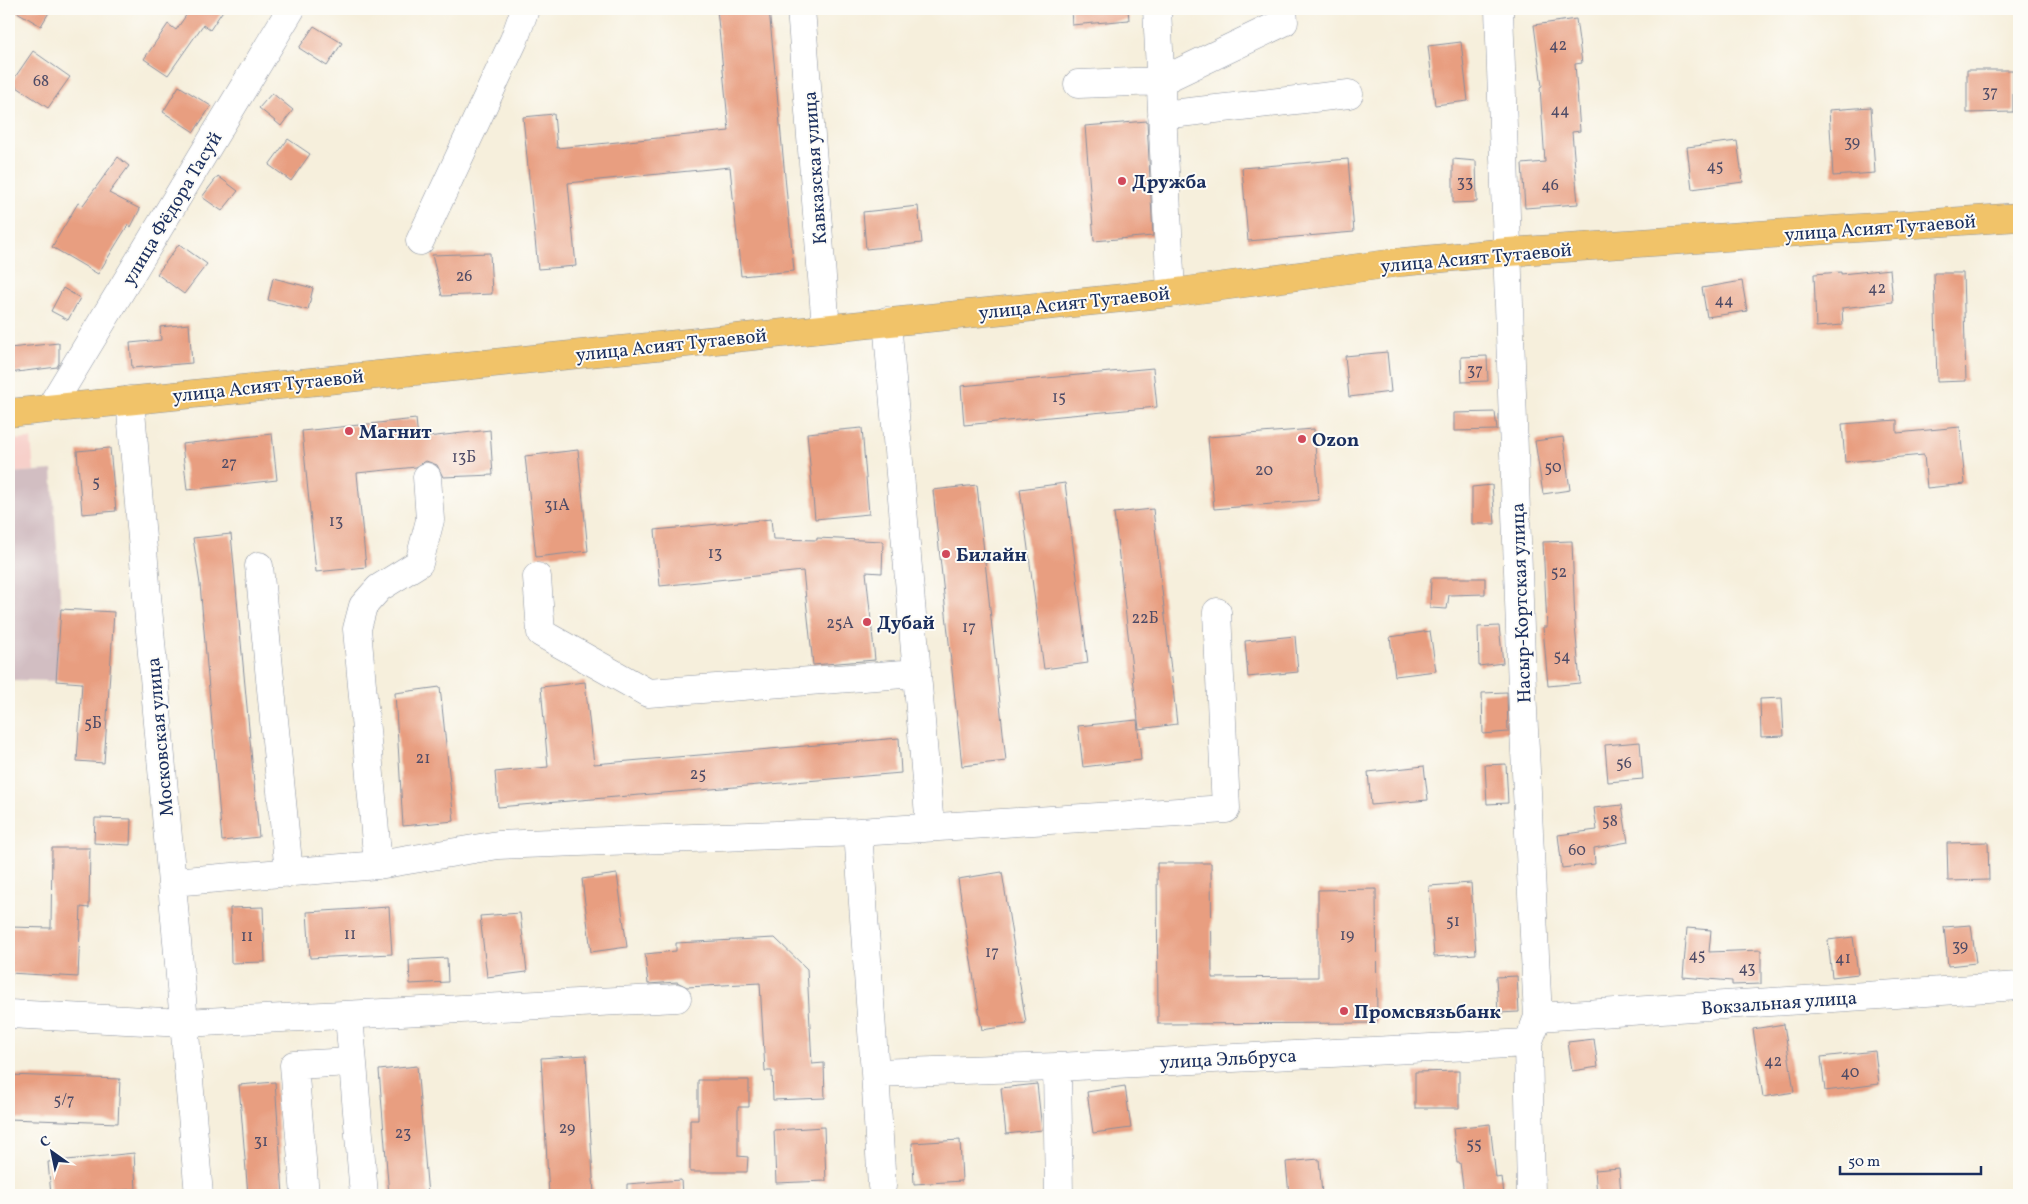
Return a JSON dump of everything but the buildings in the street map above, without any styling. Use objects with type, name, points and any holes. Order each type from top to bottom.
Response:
[{"type":"main road","name":"улица Асият Тутаевой","points":[[130,400],[1171,293],[1402,262],[1508,252],[2019,217]]},
{"type":"main road","points":[[9,413],[130,400]]},
{"type":"street","name":"улица Фёдора Тасуй","points":[[50,408],[291,9]]},
{"type":"street","points":[[420,241],[514,40],[525,9]]},
{"type":"street","name":"Кавказская улица","points":[[801,9],[826,328]]},
{"type":"street","points":[[1157,9],[1171,293]]},
{"type":"street","points":[[1078,84],[1161,82],[1284,22],[1284,9]]},
{"type":"street","name":"Насыр-Кортская улица","points":[[1499,9],[1522,689],[1538,1017],[1528,1043],[1531,1195]]},
{"type":"street","points":[[1162,115],[1348,94]]},
{"type":"street","points":[[887,321],[930,827]]},
{"type":"street","name":"Московская улица","points":[[130,400],[199,1195]]},
{"type":"street","points":[[378,865],[357,629],[362,606],[379,588],[419,563],[430,520],[426,477]]},
{"type":"street","points":[[259,566],[290,873]]},
{"type":"street","points":[[537,577],[541,633],[648,693],[917,673]]},
{"type":"street","points":[[172,882],[378,865],[498,845],[858,832],[1226,809],[1217,612]]},
{"type":"street","points":[[858,832],[882,1186]]},
{"type":"street","name":"Вокзальная улица","points":[[1538,1017],[2019,986]]},
{"type":"street","points":[[9,1014],[184,1023],[677,998]]},
{"type":"street","points":[[349,1016],[364,1195]]},
{"type":"street","name":"улица Эльбруса","points":[[875,1073],[1528,1043]]},
{"type":"street","points":[[305,1195],[294,1065],[352,1062]]},
{"type":"street","points":[[1057,1066],[1060,1195]]},
{"type":"shaded area","points":[[31,439],[34,471],[9,473],[9,440]]},
{"type":"shaded area","points":[[52,470],[61,609],[56,681],[9,680],[9,473]]},
{"type":"place","name":"Дружба","points":[[1122,181]]},
{"type":"place","name":"Магнит","points":[[349,431]]},
{"type":"place","name":"Ozon","points":[[1302,439]]},
{"type":"place","name":"Билайн","points":[[946,554]]},
{"type":"place","name":"Дубай","points":[[867,622]]},
{"type":"place","name":"Промсвязьбанк","points":[[1344,1011]]}]
